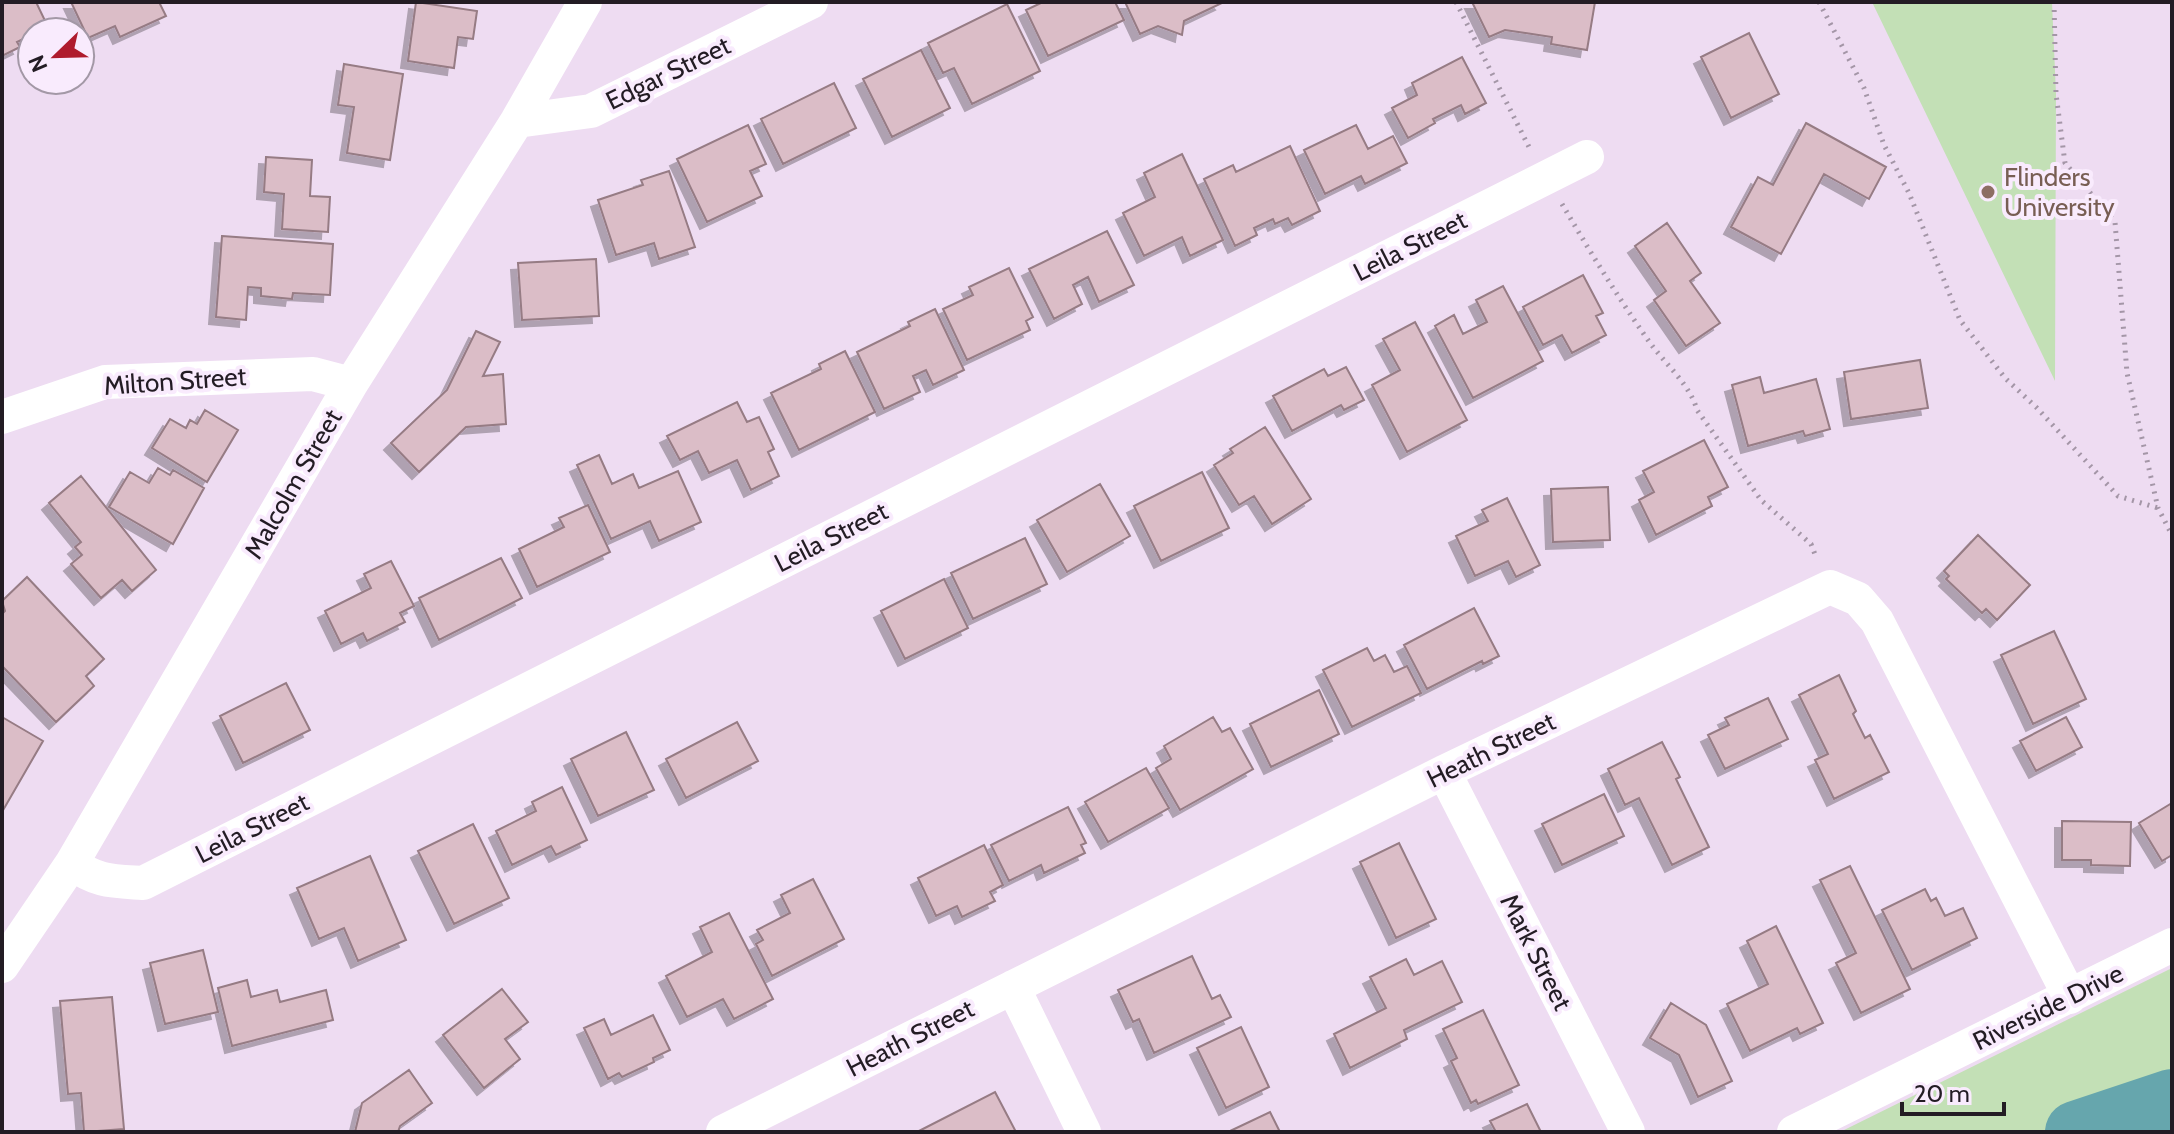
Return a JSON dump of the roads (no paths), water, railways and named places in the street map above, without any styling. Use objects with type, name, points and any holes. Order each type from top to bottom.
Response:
[{"type":"street","name":"Malcolm Street","points":[[2,966],[72,863],[351,384],[517,121],[585,2]]},
{"type":"street","name":"Edgar Street","points":[[517,121],[591,111],[811,2]]},
{"type":"street","name":"Leila Street","points":[[72,863],[88,875],[143,883],[1587,157]]},
{"type":"street","name":"Milton Street","points":[[2,417],[105,382],[313,374],[351,384]]},
{"type":"street","name":"Heath Street","points":[[723,1132],[1444,772],[1830,587],[1858,599],[1877,621],[2070,997]]},
{"type":"street","name":"Mark Street","points":[[1444,772],[1628,1132]]},
{"type":"street","name":"Riverside Drive","points":[[1794,1132],[2172,945]]},
{"type":"street","points":[[1013,987],[1084,1132]]},
{"type":"waterway","points":[[2076,1132],[2172,1100]]},
{"type":"place","name":"Flinders University","points":[[1988,192]]}]
